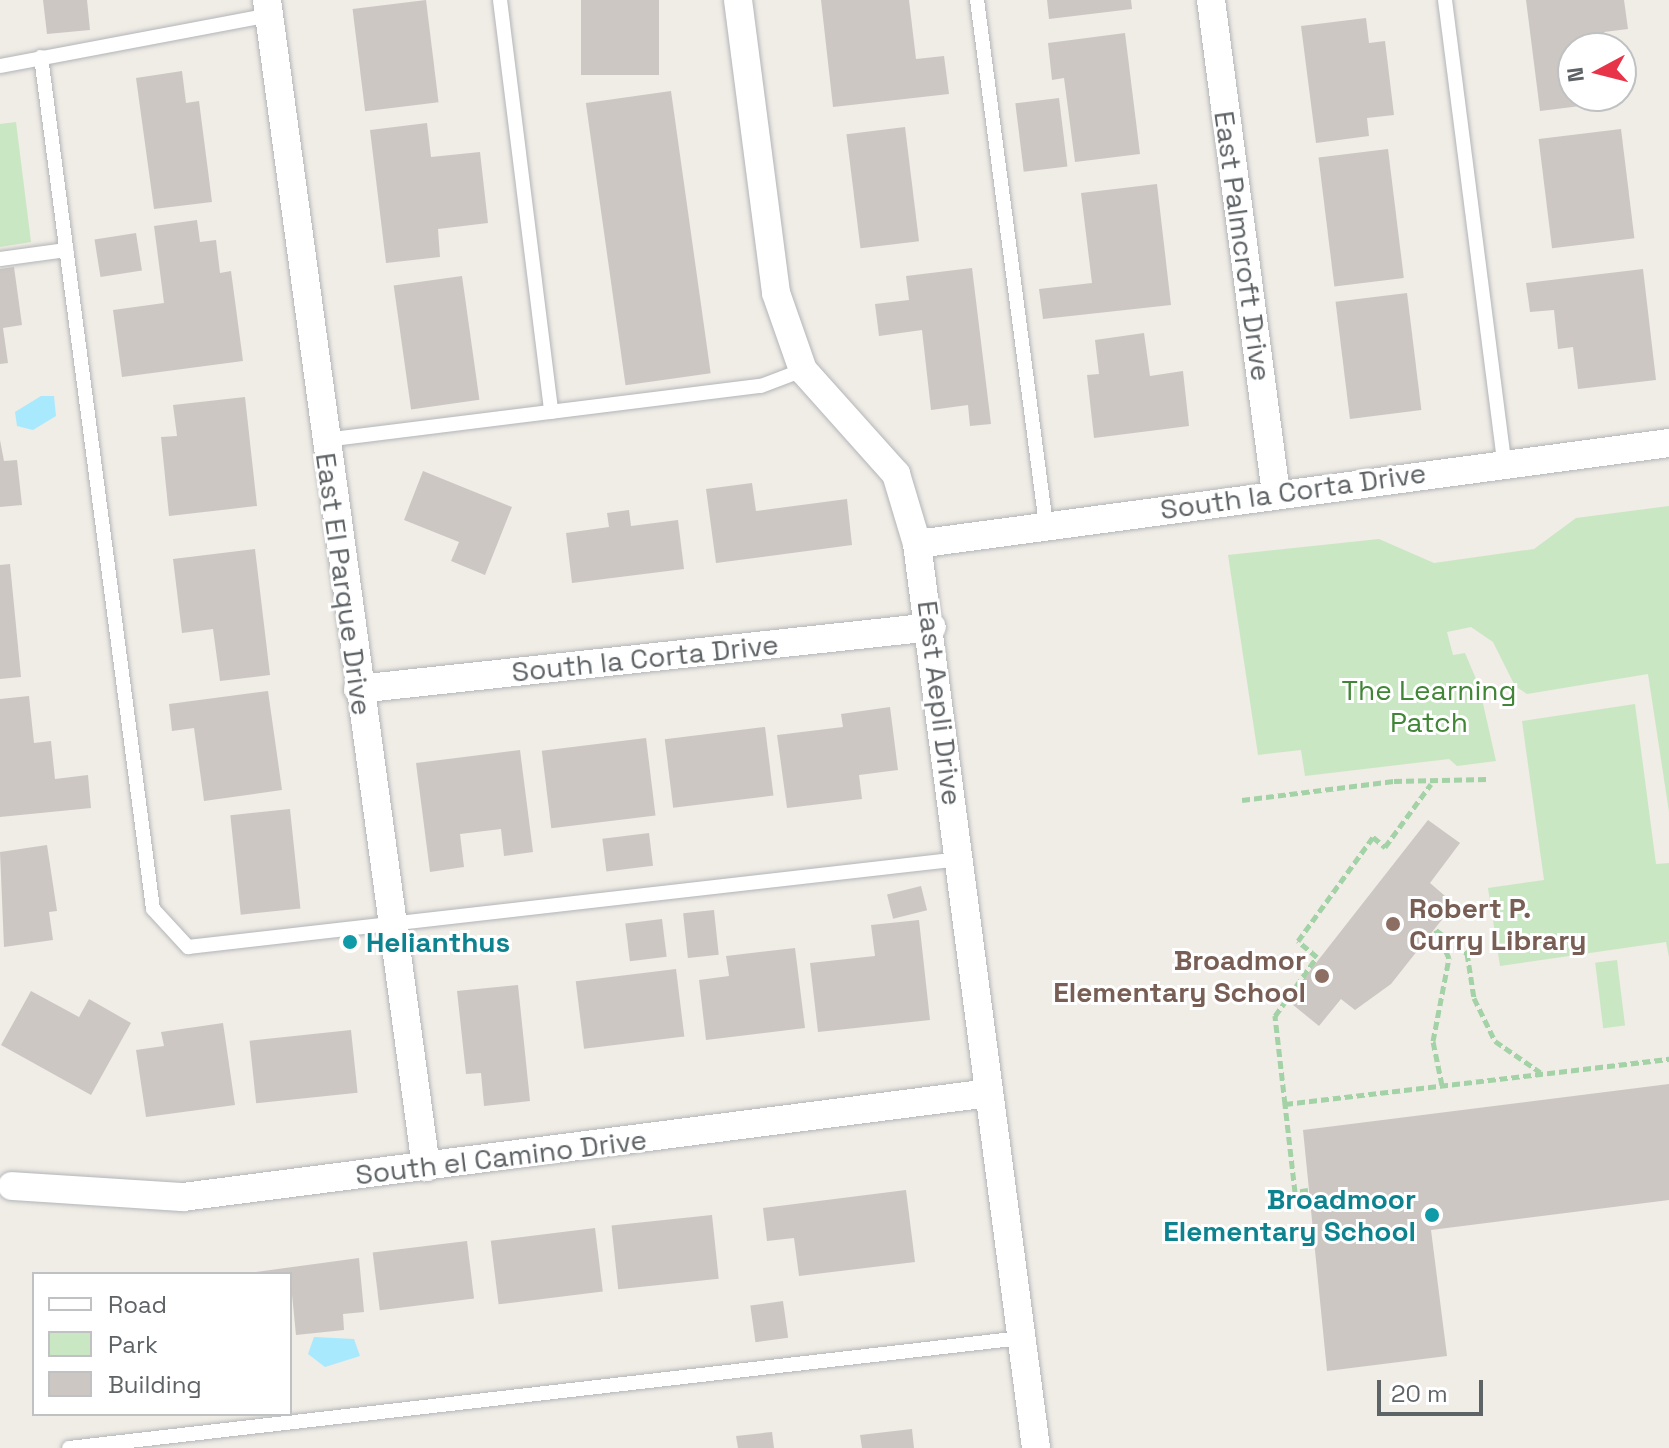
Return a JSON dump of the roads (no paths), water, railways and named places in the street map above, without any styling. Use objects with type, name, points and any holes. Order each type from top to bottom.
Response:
[{"type":"street","name":"East Aepli Drive","points":[[738,0],[776,293],[803,370],[896,474],[917,544],[932,627],[1036,1448]]},
{"type":"street","name":"East Palmcroft Drive","points":[[1211,0],[1276,491]]},
{"type":"street","name":"East El Parque Drive","points":[[268,7],[358,689],[426,1167]]},
{"type":"street","name":"South la Corta Drive","points":[[917,544],[1276,491],[1669,443]]},
{"type":"street","name":"South la Corta Drive","points":[[358,689],[932,627]]},
{"type":"street","name":"South el Camino Drive","points":[[12,1186],[183,1197],[989,1093]]},
{"type":"lane","points":[[500,0],[551,412]]},
{"type":"lane","points":[[977,0],[1046,525]]},
{"type":"lane","points":[[1445,0],[1504,463]]},
{"type":"lane","points":[[0,66],[268,7]]},
{"type":"lane","points":[[41,57],[153,909],[188,947],[392,927],[960,859]]},
{"type":"lane","points":[[0,259],[66,250]]},
{"type":"lane","points":[[325,440],[761,386],[803,370]]},
{"type":"lane","points":[[69,1448],[1021,1338]]},
{"type":"water","points":[[41,396],[54,396],[56,416],[33,430],[17,426],[15,412]]},
{"type":"water","points":[[314,1337],[354,1339],[360,1356],[325,1367],[308,1354]]},
{"type":"place","name":"Robert P. Curry Library","points":[[1393,924]]},
{"type":"place","name":"Helianthus","points":[[350,942]]},
{"type":"place","name":"Broadmor Elementary School","points":[[1322,976]]},
{"type":"place","name":"Broadmoor Elementary School","points":[[1432,1215]]},
{"type":"park label","name":"The Learning Patch","points":[[1429,706]]}]
